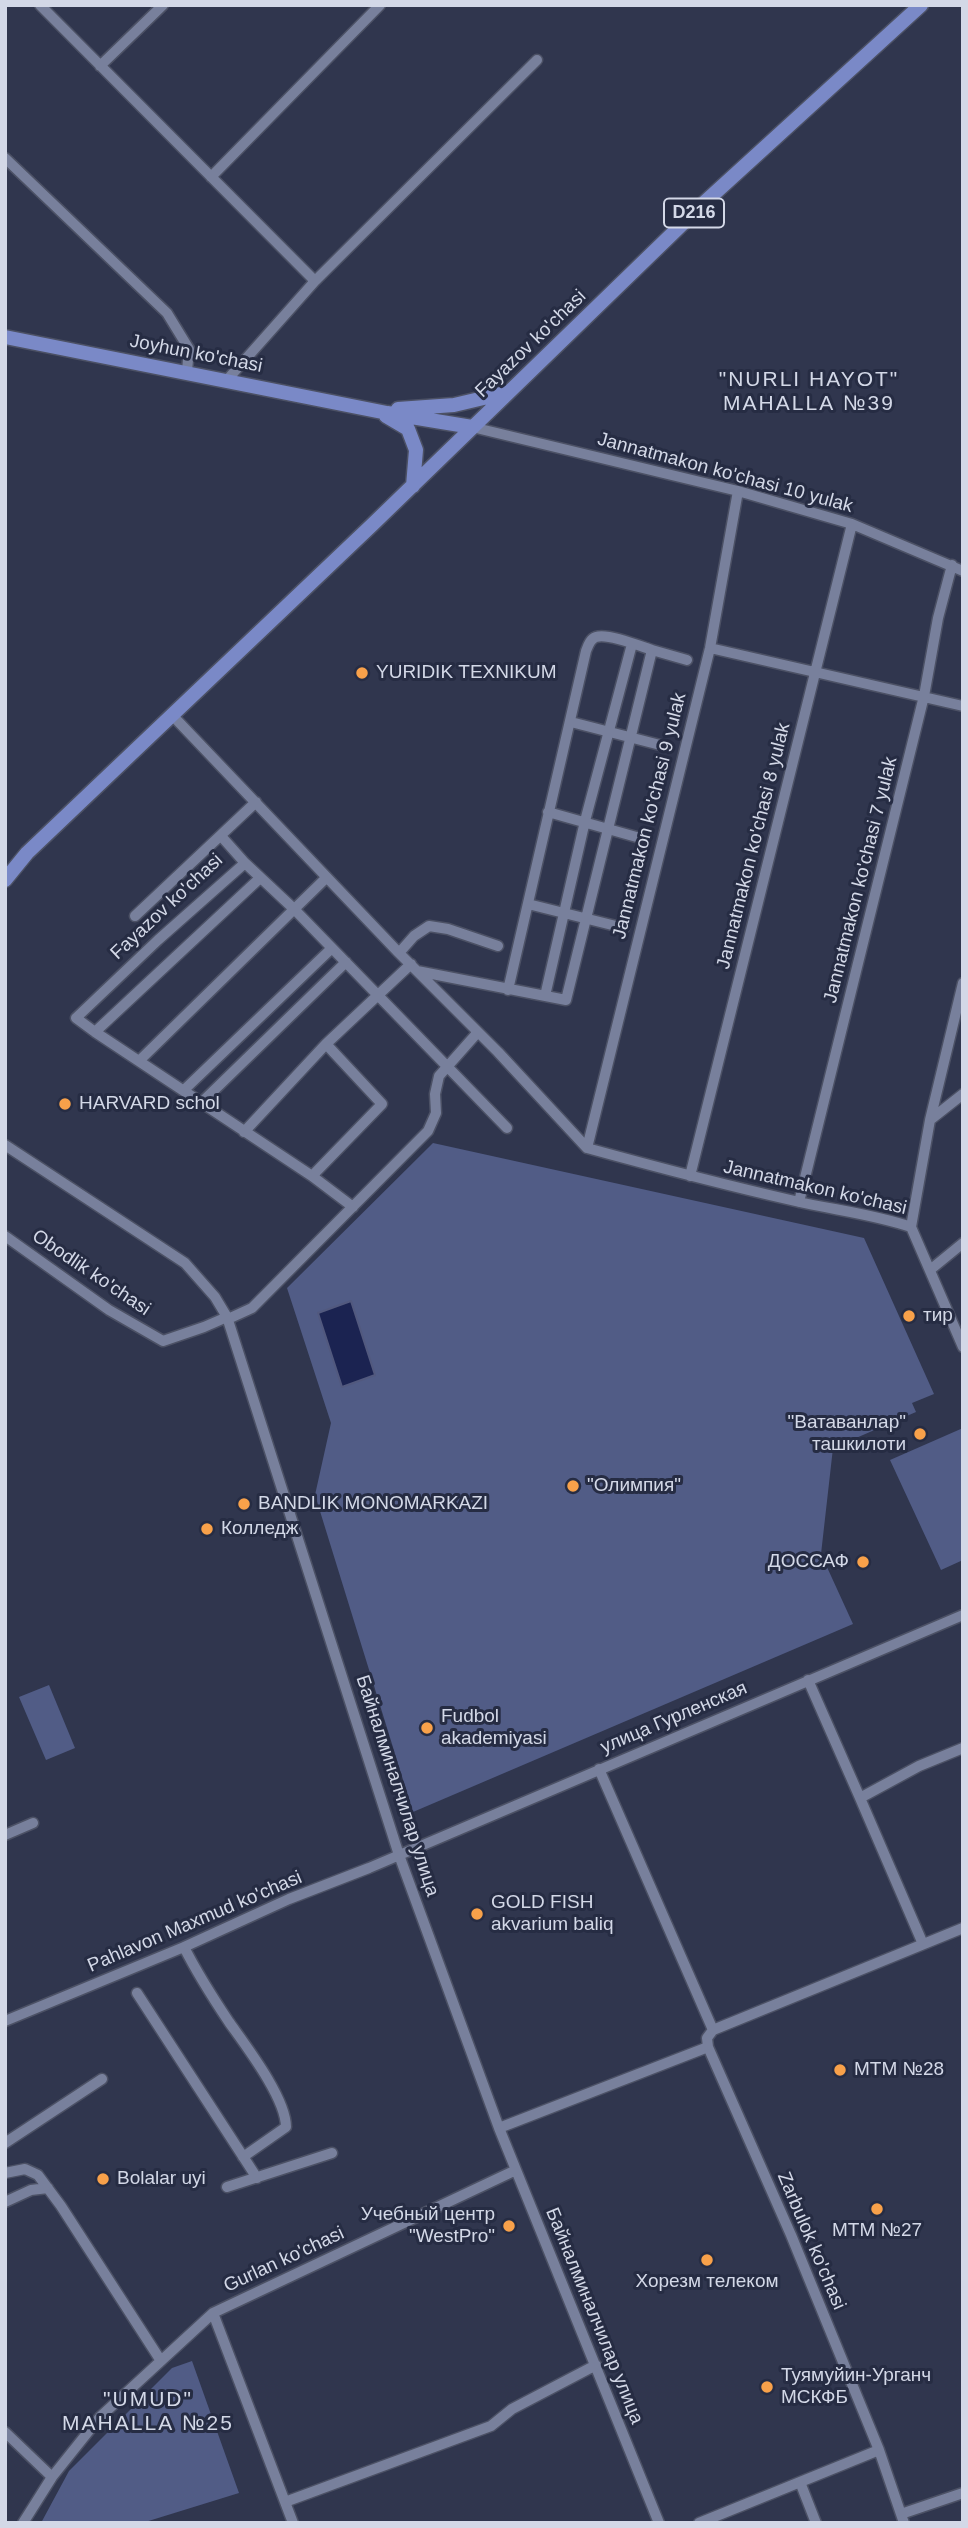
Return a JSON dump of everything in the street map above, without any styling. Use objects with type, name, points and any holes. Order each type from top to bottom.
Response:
[{"type":"main road","name":"Fayazov ko'chasi","points":[[5,880],[27,853],[413,486],[705,202],[921,5]]},
{"type":"main road","name":"Joyhun ko'chasi","points":[[5,337],[379,411]]},
{"type":"main road","points":[[379,411],[454,405],[510,391]]},
{"type":"main road","points":[[379,411],[472,427]]},
{"type":"main road","points":[[379,411],[408,429],[416,450],[413,486]]},
{"type":"street","points":[[40,5],[315,281]]},
{"type":"street","points":[[100,66],[163,5]]},
{"type":"street","points":[[211,177],[380,5]]},
{"type":"street","points":[[227,380],[315,281],[537,60]]},
{"type":"street","points":[[5,158],[167,313],[189,349],[187,371]]},
{"type":"street","name":"Jannatmakon ko'chasi 10 yulak","points":[[472,427],[738,491],[852,524],[963,571]]},
{"type":"street","name":"Jannatmakon ko'chasi 9 yulak","points":[[587,1148],[710,648],[738,491]]},
{"type":"street","name":"Jannatmakon ko'chasi 8 yulak","points":[[690,1176],[852,524]]},
{"type":"street","name":"Jannatmakon ko'chasi 7 yulak","points":[[799,1202],[924,696],[938,618],[952,565]]},
{"type":"street","points":[[508,990],[590,642],[597,637],[607,637],[687,660]]},
{"type":"street","points":[[545,996],[585,821],[632,643]]},
{"type":"street","points":[[710,648],[963,706]]},
{"type":"street","points":[[244,1132],[326,1044],[378,994],[414,968],[508,990],[566,1000],[652,650]]},
{"type":"street","points":[[173,716],[587,1148]]},
{"type":"street","points":[[571,722],[664,746]]},
{"type":"street","points":[[135,916],[256,802]]},
{"type":"street","points":[[548,812],[640,838]]},
{"type":"street","points":[[221,835],[245,863]]},
{"type":"street","name":"Fayazov ko'chasi","points":[[95,1032],[76,1018],[245,863],[294,909]]},
{"type":"street","points":[[140,1060],[326,878]]},
{"type":"street","points":[[259,879],[95,1032],[312,1176],[353,1207]]},
{"type":"street","points":[[528,905],[624,928]]},
{"type":"street","points":[[294,909],[507,1128]]},
{"type":"street","points":[[399,953],[414,936],[429,926],[448,929],[498,946]]},
{"type":"street","points":[[184,1090],[332,948]]},
{"type":"street","points":[[202,1102],[346,962]]},
{"type":"street","points":[[911,1227],[930,1120],[963,983]]},
{"type":"street","points":[[228,1318],[252,1308],[428,1131],[436,1113],[435,1094],[439,1076],[478,1032]]},
{"type":"street","points":[[312,1176],[382,1104],[326,1044]]},
{"type":"street","points":[[930,1120],[963,1094]]},
{"type":"street","name":"Байналминалчилар улица","points":[[5,1145],[185,1263],[215,1297],[228,1318],[399,1855],[499,2128],[659,2523]]},
{"type":"street","name":"Jannatmakon ko'chasi","points":[[587,1148],[690,1176],[891,1220],[911,1227],[963,1347]]},
{"type":"street","name":"Obodlik ko'chasi","points":[[5,1251],[9,1239],[109,1310],[163,1341],[228,1318]]},
{"type":"street","points":[[930,1270],[963,1243]]},
{"type":"street","name":"улица Гурленская","points":[[399,1855],[963,1615]]},
{"type":"street","points":[[808,1680],[923,1944]]},
{"type":"street","points":[[860,1798],[919,1766],[963,1748]]},
{"type":"street","points":[[599,1769],[713,2030]]},
{"type":"street","points":[[5,1835],[33,1824]]},
{"type":"street","name":"Pahlavon Maxmud ko'chasi","points":[[5,2021],[184,1947],[289,1899],[399,1855]]},
{"type":"street","points":[[499,2128],[708,2047],[708,2038],[713,2030],[963,1928]]},
{"type":"street","points":[[184,1947],[195,1969],[259,2067],[286,2116],[286,2127],[243,2157]]},
{"type":"street","points":[[137,1993],[257,2178]]},
{"type":"street","name":"Zarbulok ko'chasi","points":[[708,2047],[791,2235],[879,2450],[903,2519],[963,2493]]},
{"type":"street","points":[[5,2143],[102,2079]]},
{"type":"street","points":[[226,2188],[332,2153]]},
{"type":"street","points":[[5,2173],[25,2169],[38,2175],[160,2361]]},
{"type":"street","name":"Gurlan ko'chasi","points":[[293,2523],[213,2312],[516,2170]]},
{"type":"street","points":[[5,2202],[32,2190],[48,2188]]},
{"type":"street","points":[[23,2523],[52,2477],[100,2417],[213,2312]]},
{"type":"street","points":[[285,2502],[491,2426],[512,2409],[596,2365]]},
{"type":"street","points":[[5,2432],[52,2477]]},
{"type":"street","points":[[699,2523],[879,2450]]},
{"type":"street","points":[[800,2482],[816,2523]]},
{"type":"street","points":[[729,2511],[734,2523]]},
{"type":"shaded area","name":"\"Олимпия\"","points":[[433,1143],[864,1238],[934,1394],[912,1403],[916,1412],[833,1448],[821,1554],[853,1624],[413,1812],[315,1495],[331,1423],[287,1288]]},
{"type":"shaded area","points":[[351,1301],[375,1375],[342,1387],[318,1313]]},
{"type":"shaded area","points":[[963,1428],[963,1560],[941,1570],[890,1460]]},
{"type":"shaded area","points":[[49,1685],[75,1748],[46,1760],[19,1697]]},
{"type":"shaded area","points":[[192,2361],[239,2493],[142,2523],[41,2523],[69,2471],[172,2368]]},
{"type":"place","name":"YURIDIK TEXNIKUM","points":[[362,673]]},
{"type":"place","name":"HARVARD schol","points":[[65,1104]]},
{"type":"place","name":"тир","points":[[909,1316]]},
{"type":"place","name":"\"Ватаванлар\" ташкилоти","points":[[920,1434]]},
{"type":"place","name":"\"Олимпия\"","points":[[573,1486]]},
{"type":"place","name":"BANDLIK MONOMARKAZI","points":[[244,1504]]},
{"type":"place","name":"Колледж","points":[[207,1529]]},
{"type":"place","name":"ДОССАФ","points":[[863,1562]]},
{"type":"place","name":"Fudbol akademiyasi","points":[[427,1728]]},
{"type":"place","name":"GOLD FISH akvarium baliq","points":[[477,1914]]},
{"type":"place","name":"MTM №28","points":[[840,2070]]},
{"type":"place","name":"Bolalar uyi","points":[[103,2179]]},
{"type":"place","name":"MTM №27","points":[[877,2209]]},
{"type":"place","name":"Учебный центр \"WestPro\"","points":[[509,2226]]},
{"type":"place","name":"Хорезм телеком","points":[[707,2260]]},
{"type":"place","name":"Туямуйин-Урганч МСКФБ","points":[[767,2387]]},
{"type":"district","name":"\"NURLI HAYOT\" MAHALLA №39","points":[[809,392]]},
{"type":"district","name":"\"UMUD\" MAHALLA №25","points":[[148,2412]]}]
